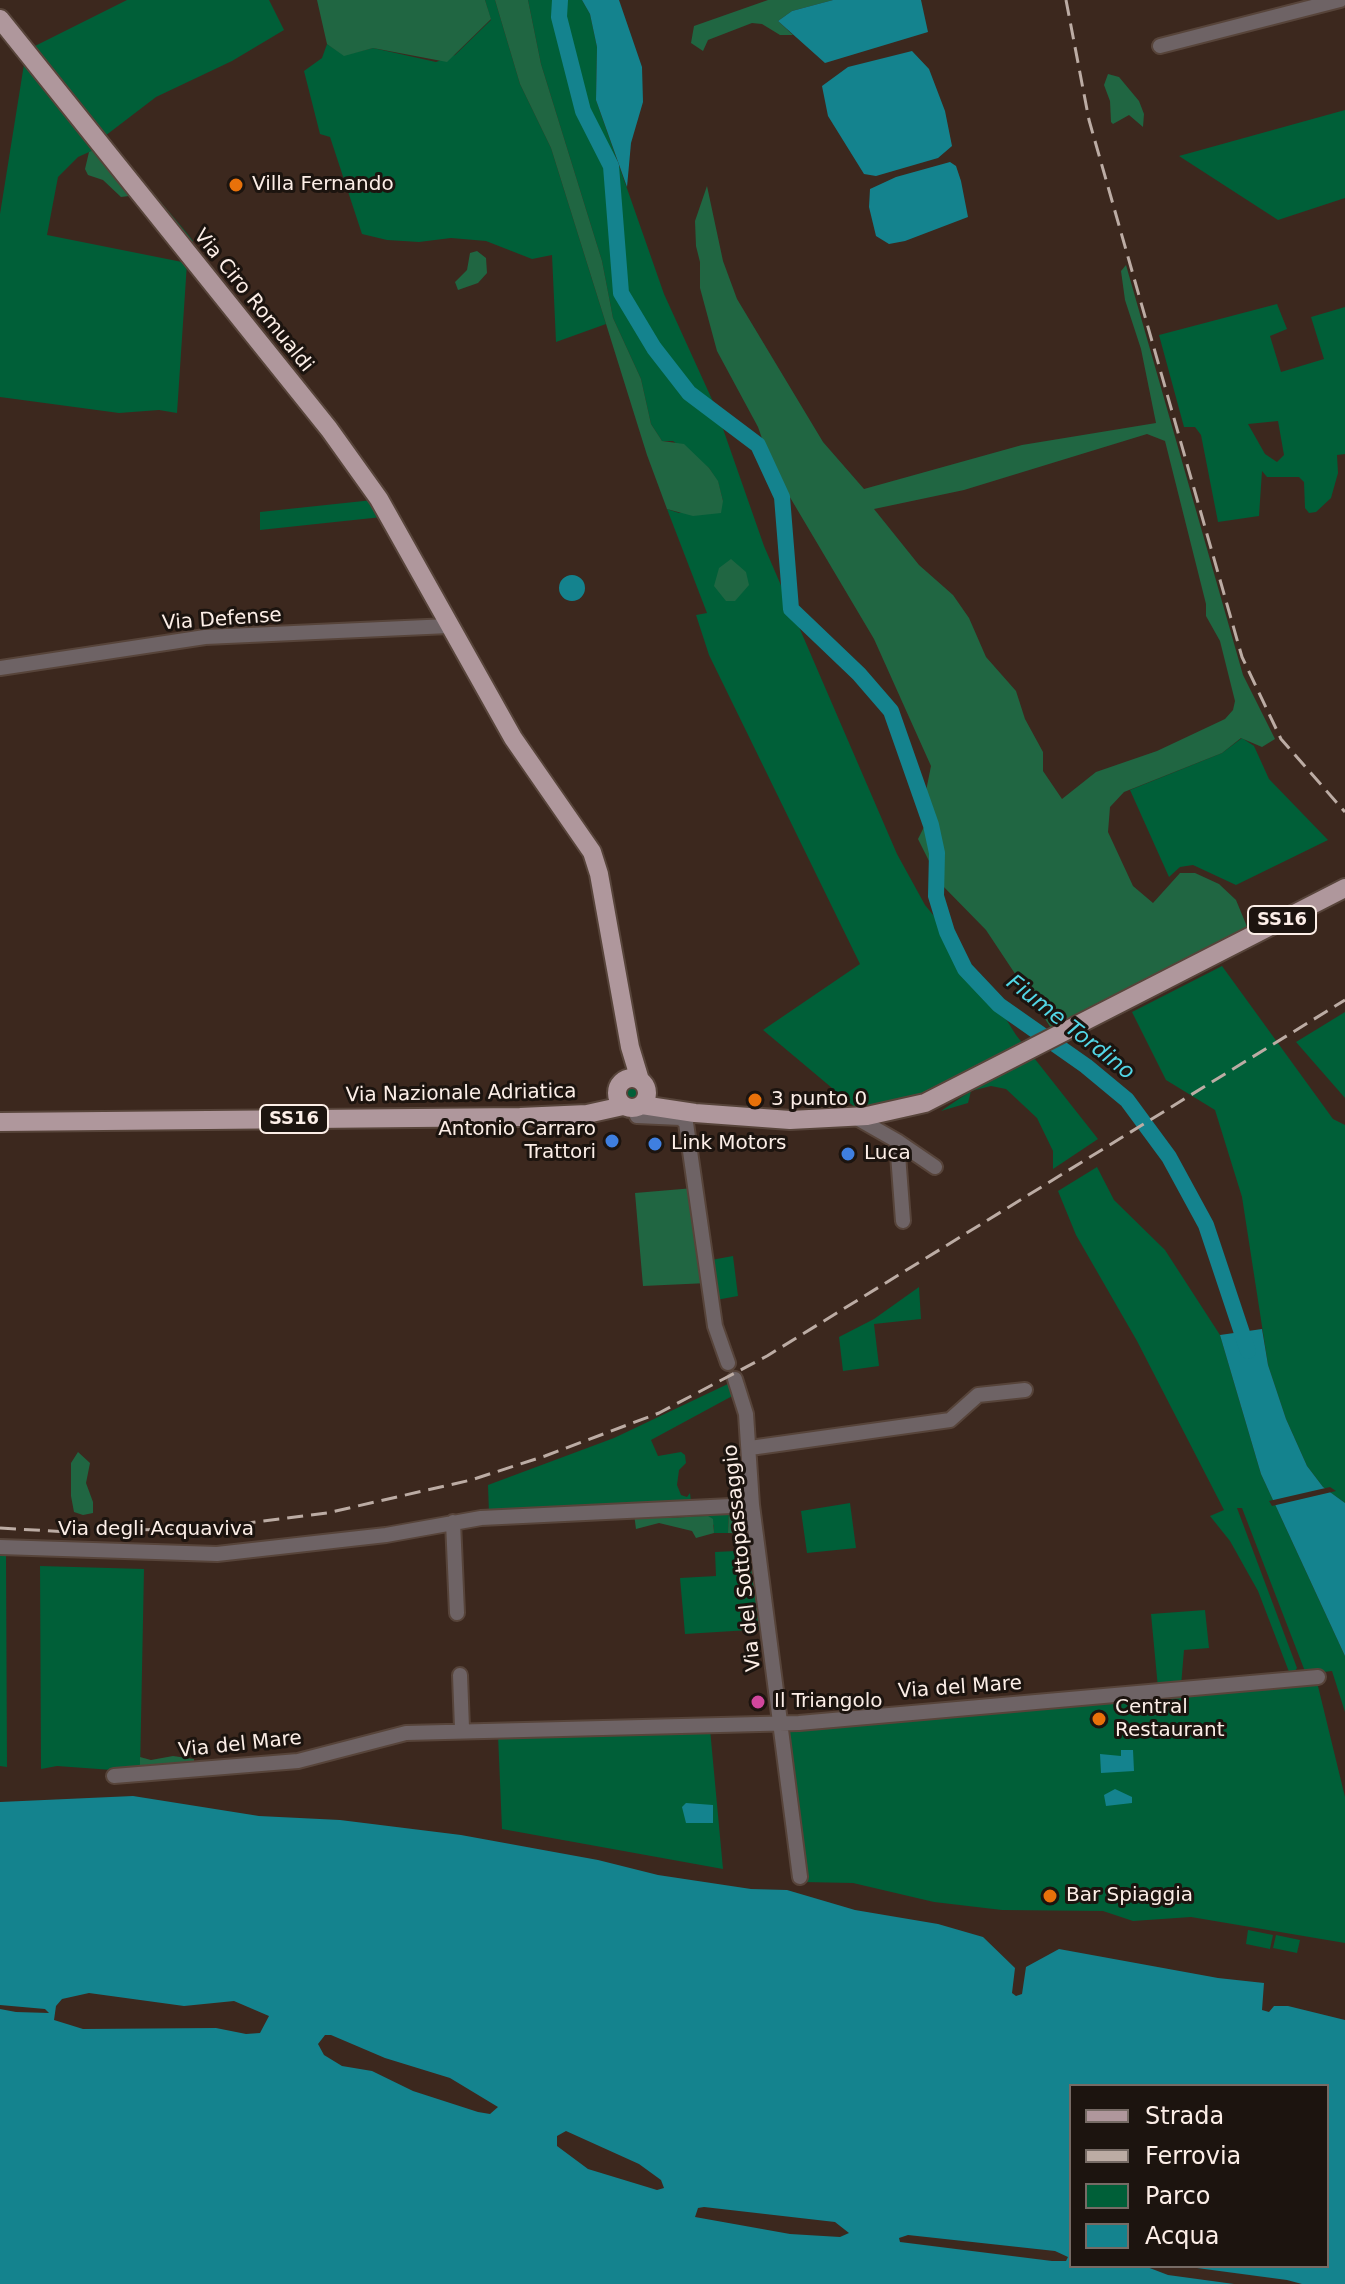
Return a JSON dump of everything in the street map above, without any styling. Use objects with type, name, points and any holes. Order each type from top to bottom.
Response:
[{"type":"main road","name":"Via Ciro Romualdi","points":[[0,19],[329,429],[379,499],[513,738],[592,852],[599,874],[630,1047],[642,1082]]},
{"type":"main road","name":"SS16","points":[[627,1099],[683,1112],[790,1120],[861,1117],[925,1103],[1345,888]]},
{"type":"main road","points":[[630,1047],[627,1099],[647,1095],[642,1082]]},
{"type":"main road","points":[[642,1082],[683,1112]]},
{"type":"main road","name":"Via Nazionale Adriatica","points":[[0,1122],[587,1114],[627,1099]]},
{"type":"street","points":[[1160,46],[1340,0]]},
{"type":"street","name":"Via Defense","points":[[0,668],[205,637],[449,626]]},
{"type":"street","points":[[627,1099],[637,1116],[681,1118],[686,1123],[715,1326],[728,1363]]},
{"type":"street","points":[[861,1117],[935,1167]]},
{"type":"street","points":[[897,1141],[903,1221]]},
{"type":"street","name":"Via del Sottopassaggio","points":[[735,1379],[746,1414],[752,1505],[783,1723],[800,1877]]},
{"type":"street","points":[[750,1448],[950,1420],[978,1395],[1025,1390]]},
{"type":"street","name":"Via degli Acquaviva","points":[[0,1547],[217,1554],[346,1541],[453,1522],[752,1505]]},
{"type":"street","points":[[453,1522],[457,1613]]},
{"type":"street","points":[[460,1675],[462,1728]]},
{"type":"street","name":"Via del Mare","points":[[114,1776],[298,1761],[406,1733],[462,1728],[783,1723],[1318,1677]]},
{"type":"green space","points":[[127,0],[269,0],[284,30],[232,61],[156,97],[105,136],[193,241],[189,245],[31,48]]},
{"type":"green space","points":[[317,0],[485,0],[491,19],[447,62],[373,48],[344,56],[327,44]]},
{"type":"green space","points":[[485,0],[495,0],[520,84],[551,148],[606,324],[556,342],[552,255],[532,259],[486,241],[451,238],[419,242],[387,240],[362,234],[330,137],[320,134],[304,71],[322,58],[327,44],[344,55],[373,48],[436,62],[455,55],[491,20]]},
{"type":"green space","points":[[495,0],[528,0],[541,64],[602,261],[613,318],[641,379],[651,424],[662,441],[684,444],[709,468],[718,481],[723,501],[721,513],[693,516],[667,509],[647,455],[551,148],[520,84]]},
{"type":"green space","points":[[528,0],[582,0],[590,14],[597,47],[596,100],[664,294],[715,406],[764,546],[897,854],[925,905],[965,954],[1016,1035],[1098,1139],[1053,1169],[1053,1151],[1037,1118],[1006,1089],[991,1086],[971,1091],[968,1103],[941,1111],[975,1088],[968,1074],[911,1100],[857,1109],[763,1030],[860,964],[709,655],[696,615],[707,613],[667,509],[679,513],[723,501],[718,482],[709,468],[673,441],[662,441],[651,424],[641,379],[613,318],[602,261],[541,64]]},
{"type":"green space","points":[[768,0],[833,0],[792,11],[778,21],[793,35],[780,35],[762,24],[752,23],[708,40],[703,51],[691,43],[694,26]]},
{"type":"green space","points":[[25,58],[98,148],[78,157],[58,177],[47,235],[187,263],[177,413],[159,410],[119,413],[0,397],[0,214]]},
{"type":"green space","points":[[1108,74],[1119,77],[1139,101],[1144,114],[1143,127],[1129,115],[1113,124],[1111,122],[1110,101],[1104,85]]},
{"type":"green space","points":[[1345,110],[1345,198],[1278,220],[1179,156]]},
{"type":"green space","points":[[98,148],[132,193],[129,196],[121,197],[103,180],[88,175],[85,169],[89,152]]},
{"type":"green space","points":[[707,186],[723,261],[737,299],[823,442],[864,489],[1022,445],[1156,423],[1141,349],[1125,300],[1121,271],[1126,265],[1243,675],[1275,739],[1262,747],[1241,738],[1222,753],[1124,792],[1110,807],[1108,832],[1133,886],[1153,903],[1180,873],[1195,873],[1219,884],[1236,900],[1248,929],[1053,1031],[986,930],[940,883],[918,839],[932,811],[925,796],[931,766],[874,639],[772,467],[758,427],[717,351],[700,288],[695,221]],"holes":[[[1147,434],[1165,441],[1206,604],[1206,616],[1220,641],[1235,701],[1233,710],[1225,719],[1157,751],[1096,772],[1062,799],[1043,771],[1043,752],[1025,719],[1016,691],[986,657],[969,618],[953,595],[919,565],[874,509],[964,490]]]},
{"type":"green space","points":[[477,251],[486,258],[487,273],[478,283],[458,290],[455,282],[467,270],[470,253]]},
{"type":"green space","points":[[1277,304],[1287,329],[1270,336],[1281,372],[1324,359],[1311,317],[1345,307],[1345,454],[1337,455],[1338,473],[1331,498],[1316,512],[1309,513],[1305,508],[1304,482],[1299,477],[1267,477],[1262,471],[1259,516],[1218,522],[1201,435],[1195,427],[1184,427],[1159,335]],"holes":[[[1278,421],[1284,455],[1277,462],[1265,454],[1248,424]]]},
{"type":"green space","points":[[373,500],[382,517],[260,530],[260,512]]},
{"type":"green space","points":[[731,559],[746,572],[749,585],[735,601],[726,601],[714,586],[719,568]]},
{"type":"green space","points":[[1242,738],[1254,746],[1269,779],[1328,840],[1236,885],[1193,865],[1180,867],[1169,877],[1130,790],[1222,753]]},
{"type":"green space","points":[[1222,966],[1333,1119],[1345,1125],[1345,1503],[1323,1487],[1307,1466],[1286,1419],[1268,1365],[1242,1197],[1215,1110],[1166,1080],[1132,1012]]},
{"type":"green space","points":[[1345,1012],[1345,1098],[1296,1042]]},
{"type":"green space","points":[[632,1081],[640,1085],[644,1093],[640,1101],[632,1105],[624,1101],[620,1093],[624,1085]]},
{"type":"green space","points":[[1097,1167],[1114,1200],[1165,1250],[1220,1335],[1261,1474],[1345,1656],[1345,1712],[1332,1671],[1306,1674],[1242,1508],[1237,1508],[1297,1668],[1291,1677],[1258,1591],[1230,1541],[1210,1516],[1224,1510],[1137,1341],[1076,1235],[1058,1191]]},
{"type":"green space","points":[[694,1188],[708,1283],[643,1286],[635,1193]]},
{"type":"green space","points":[[733,1256],[738,1296],[716,1300],[711,1260]]},
{"type":"green space","points":[[919,1287],[921,1319],[874,1324],[879,1366],[843,1371],[839,1337],[874,1319]]},
{"type":"green space","points":[[732,1382],[736,1394],[651,1440],[658,1456],[681,1452],[685,1455],[686,1463],[679,1470],[677,1485],[681,1495],[687,1497],[690,1493],[691,1501],[489,1513],[488,1485],[614,1438]]},
{"type":"green space","points":[[78,1452],[90,1463],[86,1483],[93,1502],[93,1513],[83,1515],[74,1512],[71,1496],[71,1463]]},
{"type":"green space","points":[[850,1503],[856,1548],[807,1553],[801,1511]]},
{"type":"green space","points":[[729,1508],[728,1533],[714,1533],[714,1525],[695,1517],[650,1515]]},
{"type":"green space","points":[[729,1508],[749,1508],[753,1534],[728,1533]]},
{"type":"green space","points":[[634,1514],[664,1518],[708,1516],[713,1519],[714,1533],[696,1538],[692,1531],[659,1523],[636,1529]]},
{"type":"green space","points":[[756,1550],[766,1629],[685,1634],[680,1578],[716,1576],[715,1552]]},
{"type":"green space","points":[[0,1554],[6,1555],[7,1767],[0,1766]]},
{"type":"green space","points":[[40,1566],[144,1569],[140,1772],[57,1766],[41,1769]]},
{"type":"green space","points":[[1205,1610],[1209,1648],[1184,1650],[1181,1686],[1158,1688],[1151,1614]]},
{"type":"green space","points":[[1317,1682],[1345,1797],[1345,1943],[1191,1917],[1133,1921],[1103,1911],[1002,1910],[934,1902],[853,1883],[803,1882],[787,1726]]},
{"type":"green space","points":[[710,1729],[723,1869],[502,1829],[498,1735]]},
{"type":"green space","points":[[173,1756],[194,1759],[194,1769],[140,1772],[140,1757],[151,1760]]},
{"type":"green space","points":[[1248,1930],[1273,1935],[1270,1949],[1246,1944]]},
{"type":"green space","points":[[1276,1935],[1300,1940],[1297,1953],[1273,1948]]},
{"type":"water","points":[[582,0],[619,0],[642,67],[643,102],[631,143],[627,187],[596,100],[597,47],[590,14]]},
{"type":"water","points":[[833,0],[921,0],[928,32],[825,63],[778,21],[792,11]]},
{"type":"water","points":[[912,51],[929,69],[945,111],[952,146],[938,158],[876,176],[864,174],[828,116],[822,86],[848,67]]},
{"type":"water","points":[[950,162],[956,166],[961,181],[968,217],[905,241],[889,244],[876,236],[869,207],[870,189],[896,177]]},
{"type":"water","points":[[572,575],[581,579],[585,588],[581,597],[572,601],[563,597],[559,588],[563,579]]},
{"type":"water","points":[[1262,1329],[1268,1365],[1286,1419],[1307,1466],[1323,1487],[1345,1503],[1345,1656],[1261,1474],[1220,1335]]},
{"type":"water","points":[[1121,1750],[1133,1750],[1134,1771],[1101,1773],[1100,1754],[1121,1756]]},
{"type":"water","points":[[1115,1789],[1132,1797],[1132,1803],[1106,1806],[1104,1795]]},
{"type":"water","points":[[133,1796],[259,1816],[340,1820],[461,1835],[598,1860],[658,1875],[751,1889],[787,1890],[855,1910],[938,1924],[983,1937],[1015,1968],[1012,1993],[1016,1996],[1022,1994],[1026,1967],[1059,1949],[1218,1978],[1264,1983],[1262,2010],[1269,2012],[1274,2006],[1288,2006],[1345,2020],[1345,2284],[0,2284],[0,1802]]},
{"type":"water","points":[[686,1803],[713,1805],[713,1823],[686,1823],[682,1807]]},
{"type":"pier","points":[[1330,1487],[1336,1491],[1272,1506],[1269,1501]]},
{"type":"pier","points":[[89,1993],[184,2006],[234,2001],[269,2016],[260,2033],[246,2034],[216,2028],[83,2029],[54,2020],[56,2006],[62,1999]]},
{"type":"pier","points":[[0,2005],[45,2009],[49,2013],[16,2012],[0,2009]]},
{"type":"pier","points":[[325,2035],[385,2058],[450,2078],[498,2107],[490,2114],[478,2112],[413,2091],[372,2071],[342,2066],[324,2055],[318,2044]]},
{"type":"pier","points":[[566,2131],[639,2164],[661,2180],[664,2188],[657,2190],[588,2169],[557,2146],[557,2136]]},
{"type":"pier","points":[[698,2208],[835,2222],[849,2233],[840,2237],[790,2234],[695,2217]]},
{"type":"pier","points":[[908,2235],[1055,2251],[1068,2257],[1066,2261],[1052,2261],[900,2242],[899,2238]]},
{"type":"pier","points":[[1150,2268],[1197,2268],[1302,2284],[1234,2284],[1168,2275]]},
{"type":"waterway","name":"Fiume Tordino","points":[[560,0],[559,17],[583,111],[611,166],[621,293],[654,348],[689,393],[758,445],[782,497],[791,609],[859,674],[891,711],[931,825],[937,853],[936,896],[947,932],[965,969],[999,1005],[1086,1066],[1127,1100],[1169,1157],[1206,1225],[1248,1351]]},
{"type":"railway","points":[[1066,0],[1089,120],[1242,657],[1281,739],[1345,812]]},
{"type":"railway","points":[[0,1528],[69,1532],[209,1528],[327,1513],[471,1480],[659,1413],[767,1356],[1345,1000]]},
{"type":"place","name":"Villa Fernando","points":[[236,185]]},
{"type":"place","name":"3 punto 0","points":[[755,1100]]},
{"type":"place","name":"Antonio Carraro Trattori","points":[[612,1141]]},
{"type":"place","name":"Link Motors","points":[[655,1144]]},
{"type":"place","name":"Luca","points":[[848,1154]]},
{"type":"place","name":"Il Triangolo","points":[[758,1702]]},
{"type":"place","name":"Central Restaurant","points":[[1099,1719]]},
{"type":"place","name":"Bar Spiaggia","points":[[1050,1896]]}]
